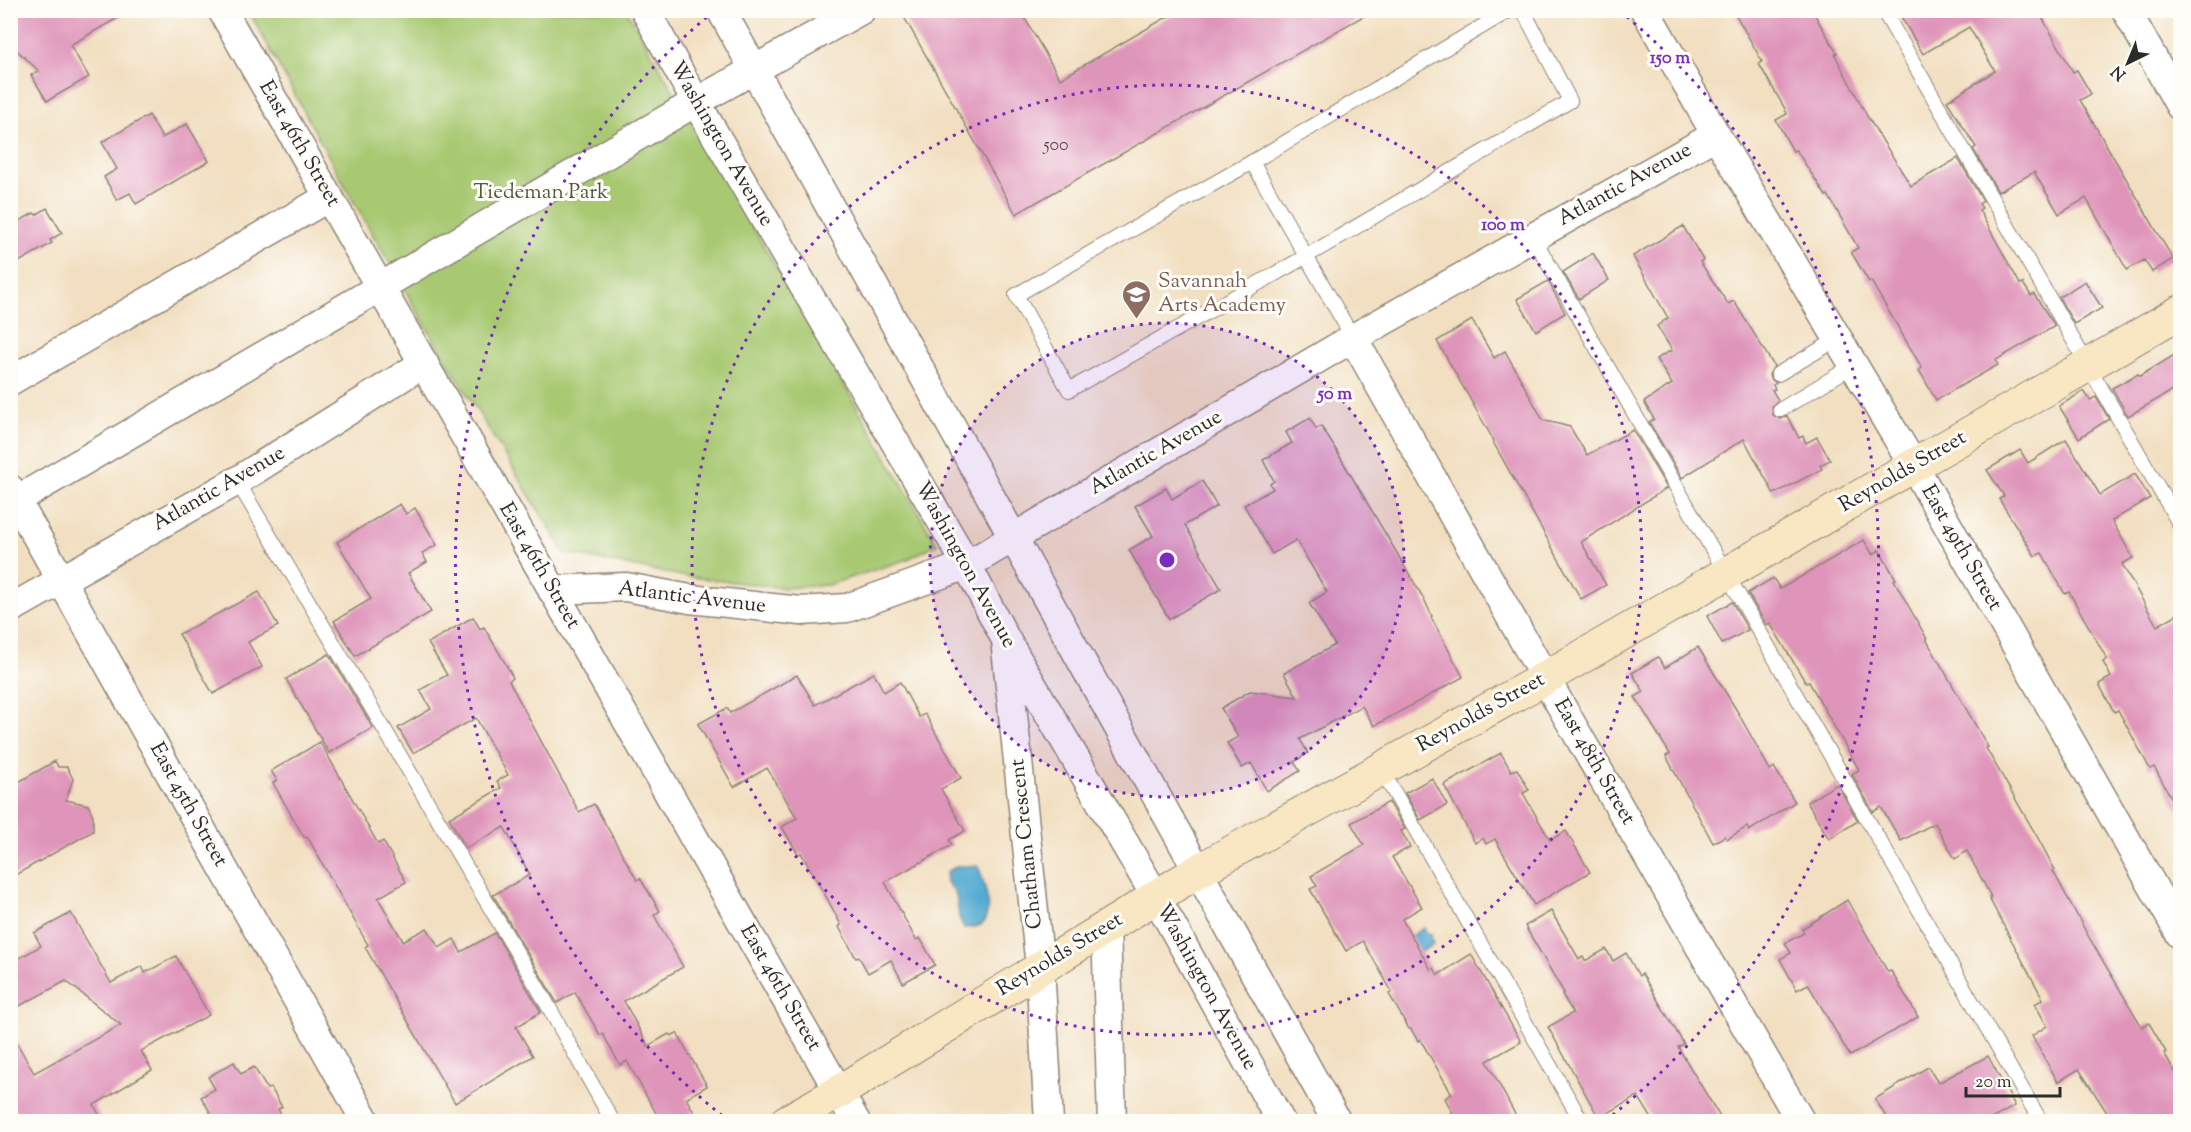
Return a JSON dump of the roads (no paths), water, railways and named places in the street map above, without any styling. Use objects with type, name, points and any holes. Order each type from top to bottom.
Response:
[{"type":"street","name":"East 46th Street","points":[[222,10],[856,1122]]},
{"type":"street","name":"Washington Avenue","points":[[645,10],[696,102],[967,565],[1005,638],[1156,897],[1281,1122]]},
{"type":"street","points":[[721,10],[1337,1122]]},
{"type":"street","points":[[13,498],[696,102],[861,10]]},
{"type":"street","name":"East 49th Street","points":[[1645,10],[1716,135],[1914,466],[2181,934]]},
{"type":"street","points":[[2126,10],[2181,106]]},
{"type":"street","name":"Atlantic Avenue","points":[[552,590],[626,587],[690,599],[801,611],[847,608],[967,565],[1353,338],[1716,135]]},
{"type":"street","points":[[10,381],[329,197]]},
{"type":"street","name":"Reynolds Street","points":[[786,1122],[839,1092],[1198,871],[1545,678],[2181,312]]},
{"type":"street","name":"East 48th Street","points":[[1353,338],[1545,678],[1801,1122]]},
{"type":"street","name":"Atlantic Avenue","points":[[10,609],[237,481],[424,363]]},
{"type":"street","name":"East 45th Street","points":[[13,498],[61,579],[366,1122]]},
{"type":"street","name":"Chatham Crescent","points":[[1005,638],[1040,967],[1049,1122]]},
{"type":"street","points":[[1106,927],[1112,1122]]},
{"type":"lane","points":[[1510,10],[1252,162],[1016,295],[1069,390],[1305,257],[1570,101],[1523,10]]},
{"type":"lane","points":[[1883,10],[2181,525]]},
{"type":"lane","points":[[1252,162],[1353,338]]},
{"type":"lane","points":[[1533,237],[2041,1122]]},
{"type":"lane","points":[[1778,374],[1838,339]]},
{"type":"lane","points":[[1780,410],[1854,365]]},
{"type":"lane","points":[[237,481],[542,995],[613,1122]]},
{"type":"lane","points":[[1381,769],[1582,1122]]},
{"type":"water","points":[[958,866],[978,866],[988,902],[986,917],[979,926],[964,928],[959,917],[956,894],[947,882],[946,872]]},
{"type":"water","points":[[1424,928],[1427,933],[1432,934],[1433,944],[1396,967],[1385,952]]},
{"type":"place","name":"Savannah Arts Academy","points":[[1137,320]]},
{"type":"park label","name":"Tiedeman Park","points":[[541,193]]}]
